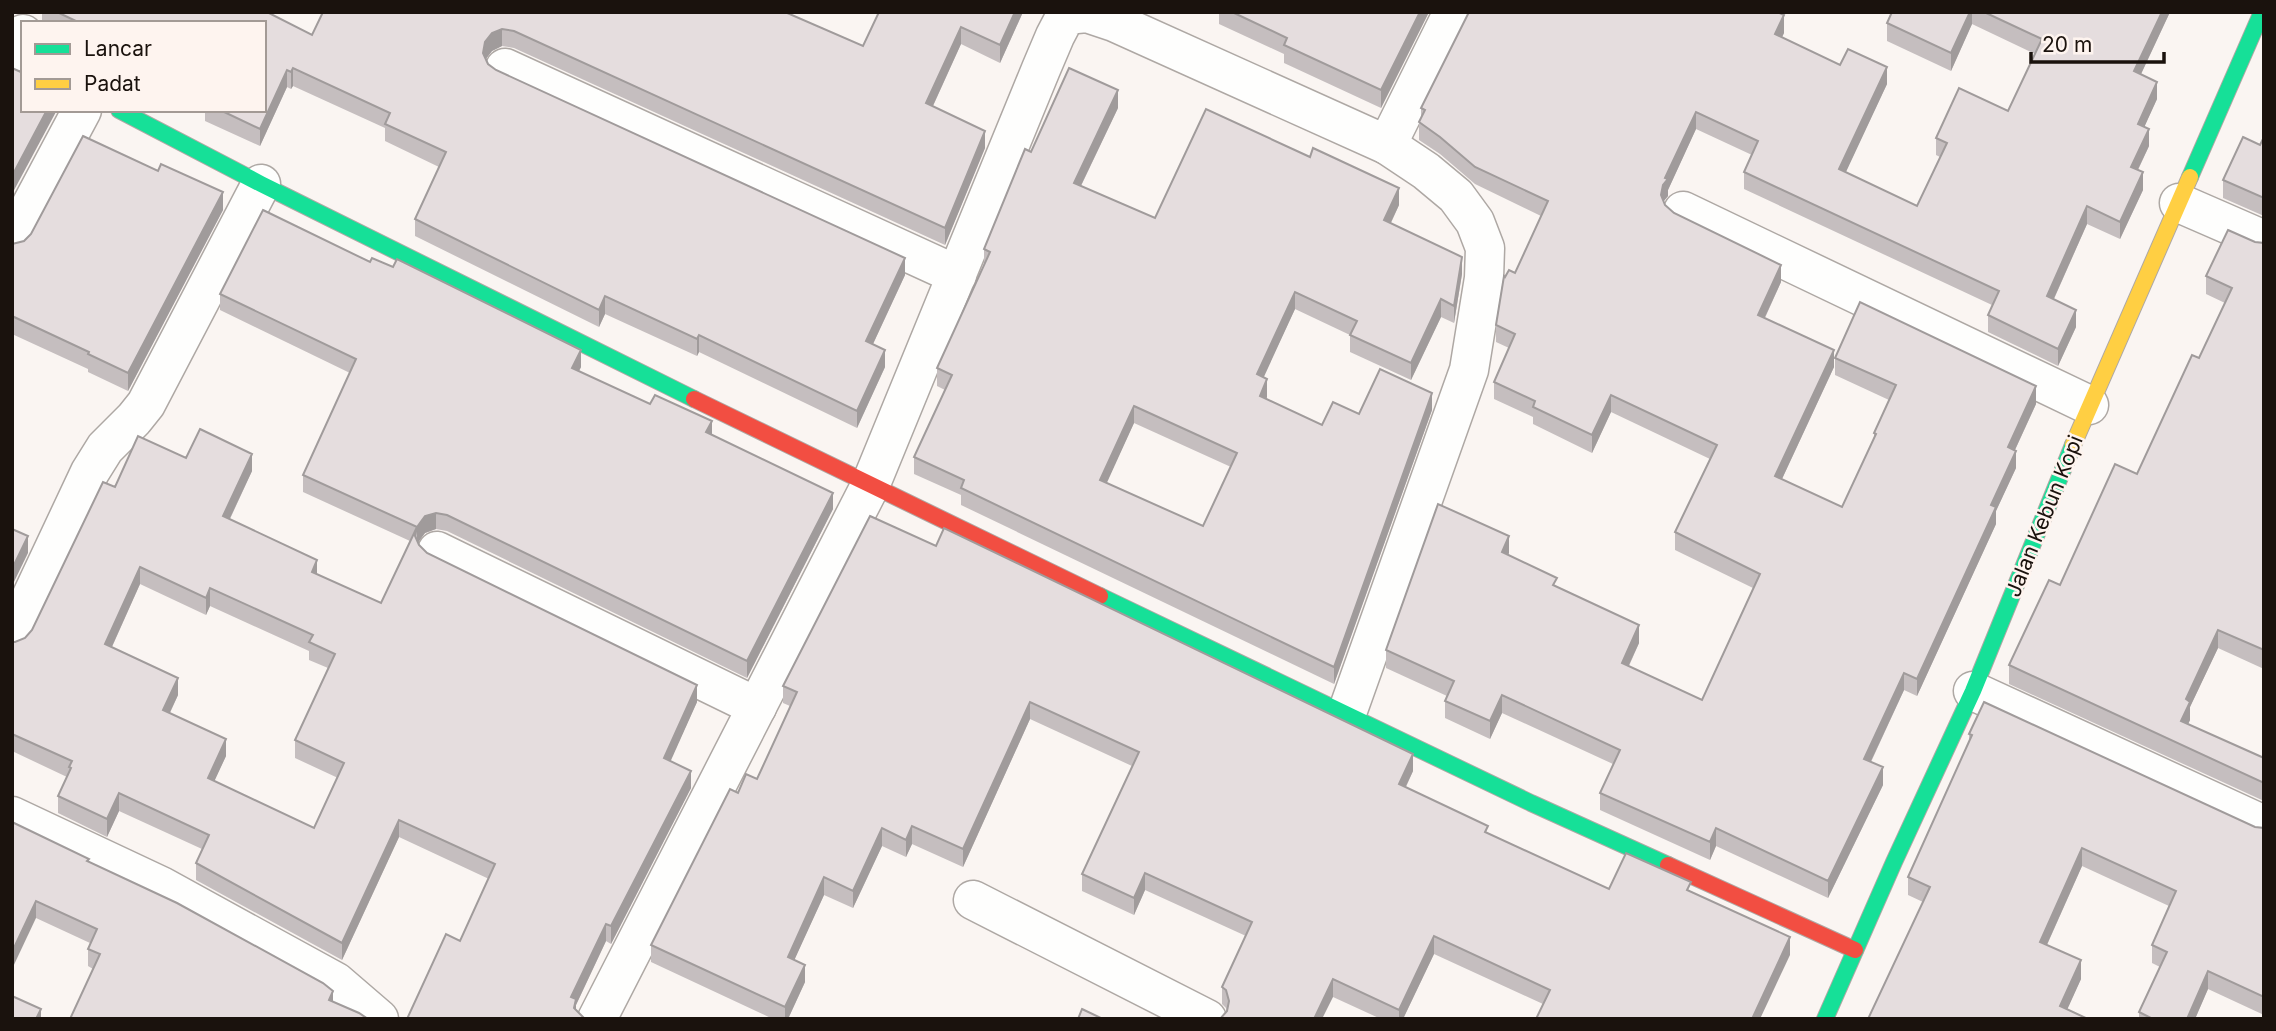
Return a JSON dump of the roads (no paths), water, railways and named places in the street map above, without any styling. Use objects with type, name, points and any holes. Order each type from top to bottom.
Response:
[{"type":"street","points":[[1387,145],[1453,12]]},
{"type":"street","name":"Jalan Kebun Kopi","points":[[1825,1019],[1973,691],[2089,405],[2262,12]]},
{"type":"street","points":[[597,1019],[870,485],[1066,15],[1087,13],[1114,22],[1387,145],[1426,171],[1456,196],[1475,222],[1485,248],[1484,278],[1469,370],[1347,713]]},
{"type":"street","points":[[12,54],[21,38]]},
{"type":"street","points":[[505,68],[957,275]]},
{"type":"street","points":[[12,241],[81,112]]},
{"type":"street","points":[[122,112],[261,184],[870,485],[1531,803],[1855,950]]},
{"type":"street","points":[[12,638],[90,472],[105,448],[146,404],[261,184]]},
{"type":"street","points":[[2179,202],[2264,240]]},
{"type":"street","points":[[1683,211],[2089,405]]},
{"type":"street","points":[[437,551],[757,707]]},
{"type":"street","points":[[1973,691],[2264,825]]},
{"type":"street","points":[[12,816],[173,892],[336,982],[379,1019]]},
{"type":"street","points":[[973,901],[1207,1019]]}]
